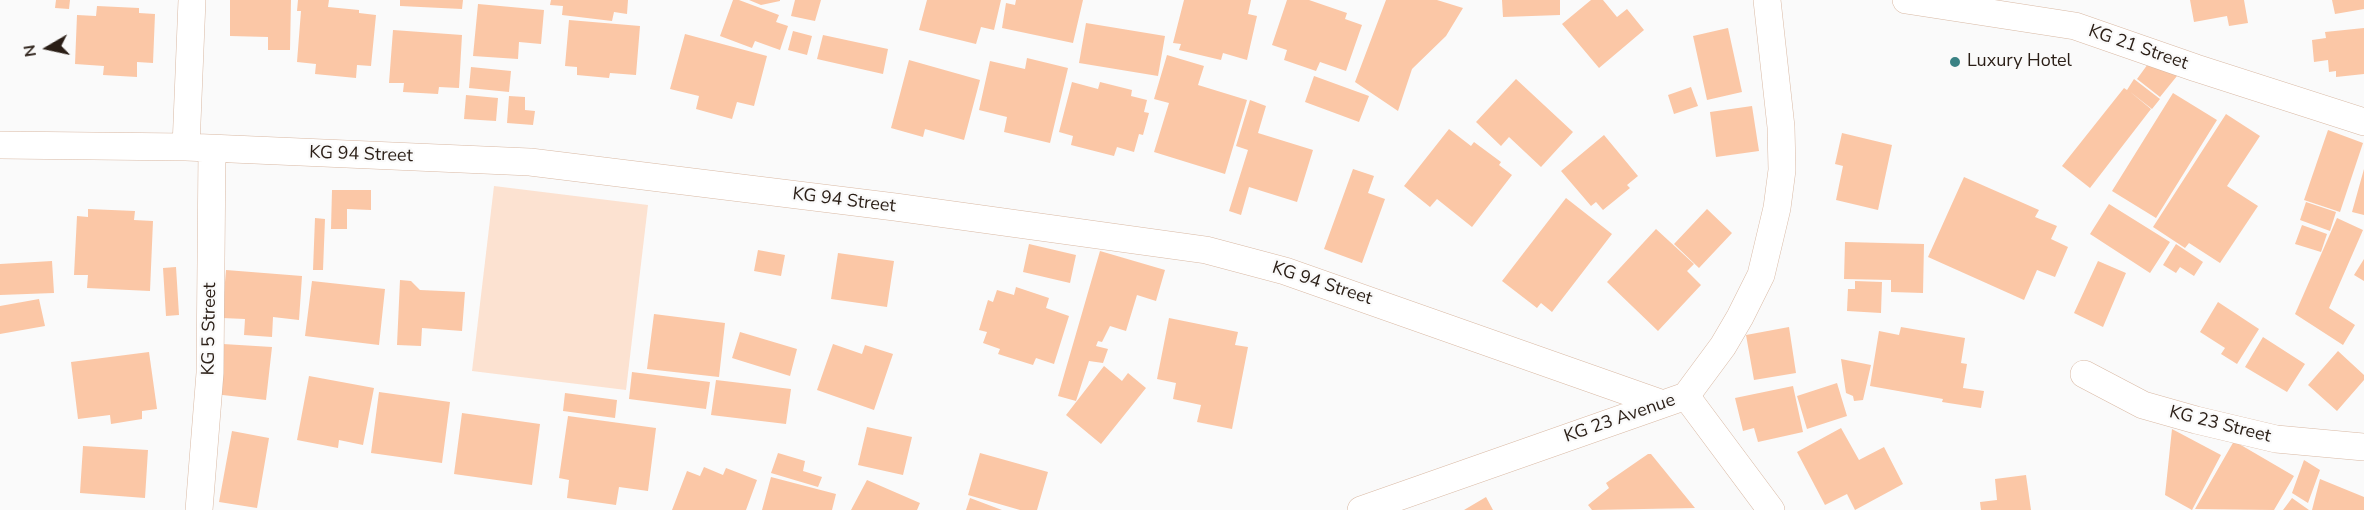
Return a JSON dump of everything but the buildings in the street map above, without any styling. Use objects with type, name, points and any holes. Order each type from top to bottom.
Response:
[{"type":"street","points":[[186,147],[192,0]]},
{"type":"street","name":"KG 23 Avenue","points":[[1361,510],[1675,400],[1734,327],[1761,275],[1777,208],[1782,170],[1781,127],[1767,0]]},
{"type":"street","name":"KG 21 Street","points":[[1906,0],[2075,26],[2364,122]]},
{"type":"street","name":"KG 94 Street","points":[[0,145],[186,147],[530,162],[895,207],[1206,250],[1285,271],[1675,400]]},
{"type":"street","name":"KG 5 Street","points":[[199,510],[210,373],[212,148]]},
{"type":"street","name":"KG 23 Street","points":[[2085,374],[2143,405],[2196,420],[2276,439],[2364,447]]},
{"type":"street","points":[[1675,400],[1771,510]]},
{"type":"shaded area","points":[[494,186],[648,205],[626,390],[472,371]]},
{"type":"place","name":"Luxury Hotel","points":[[1955,62]]}]
